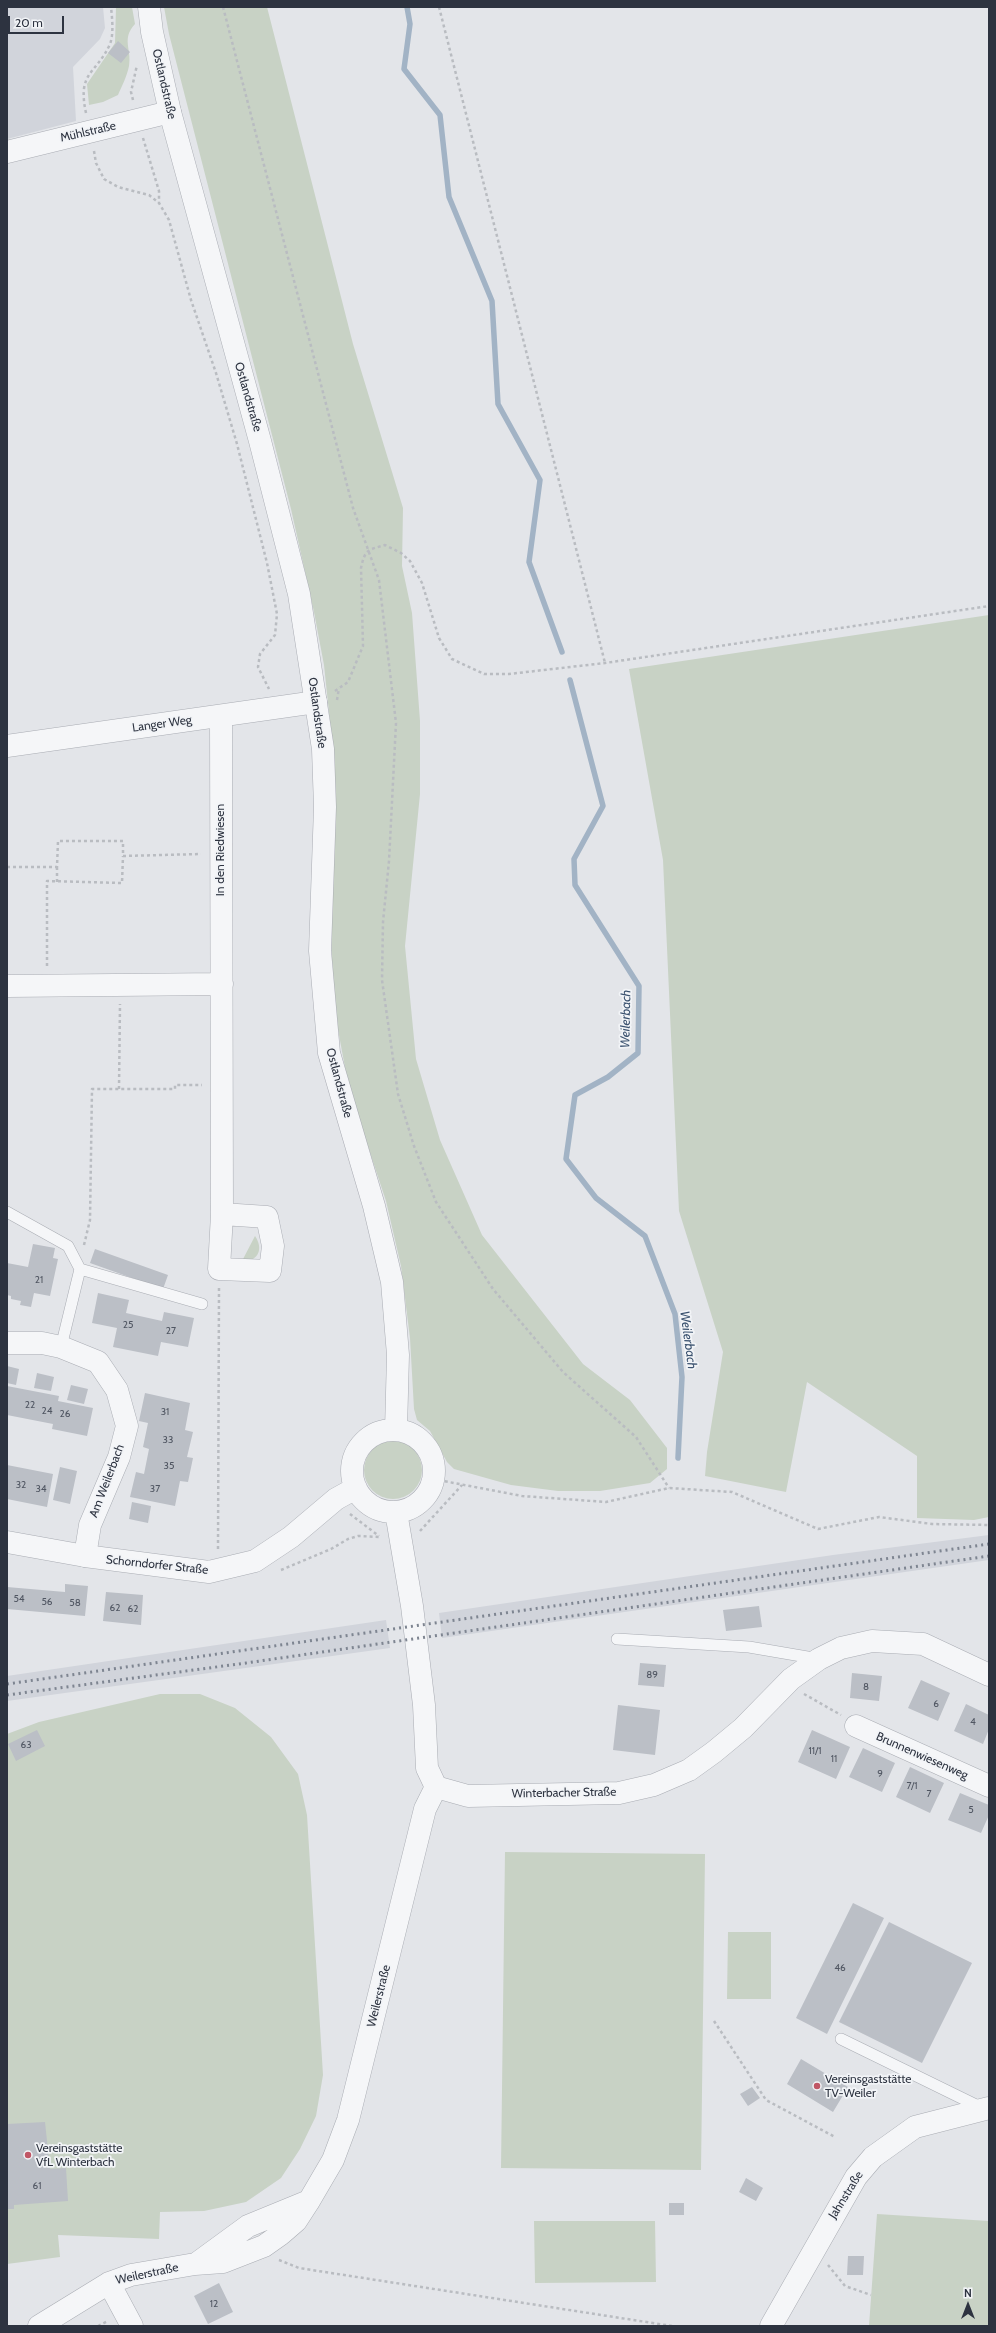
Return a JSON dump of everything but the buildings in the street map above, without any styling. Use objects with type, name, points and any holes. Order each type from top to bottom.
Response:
[{"type":"street","name":"Ostlandstraße","points":[[149,7],[152,32],[170,112],[260,441],[297,587],[323,749],[325,807],[320,951],[329,1053],[374,1206],[392,1282],[398,1355],[396,1430]]},
{"type":"street","name":"Mühlstraße","points":[[7,152],[170,112]]},
{"type":"street","name":"Langer Weg","points":[[7,746],[316,702]]},
{"type":"street","name":"In den Riedwiesen","points":[[218,1269],[222,1214],[222,984],[220,854],[221,716]]},
{"type":"street","points":[[7,986],[222,984]]},
{"type":"street","points":[[218,1269],[270,1271],[273,1246],[267,1217],[222,1214]]},
{"type":"street","name":"Am Weilerbach","points":[[7,1343],[42,1343],[61,1347],[98,1362],[117,1390],[127,1426],[119,1456],[90,1525],[85,1556]]},
{"type":"street","points":[[396,1430],[409,1434],[421,1441],[432,1459],[433,1479],[428,1492],[420,1502],[409,1509],[396,1512],[384,1511],[372,1506],[362,1499],[356,1488],[352,1475],[353,1461],[359,1448],[369,1438],[382,1432],[396,1430]]},
{"type":"street","name":"Schorndorfer Straße","points":[[7,1542],[85,1556],[209,1572],[255,1561],[291,1537],[336,1499],[356,1488]]},
{"type":"street","points":[[396,1512],[390,1537],[415,1629],[424,1705],[427,1768],[436,1787]]},
{"type":"street","name":"Winterbacher Straße","points":[[436,1787],[468,1796],[619,1793],[654,1785],[689,1770],[714,1752],[743,1728],[785,1685],[819,1659],[841,1648],[872,1641],[923,1644],[989,1675]]},
{"type":"street","name":"Brunnenwiesenweg","points":[[856,1726],[989,1786]]},
{"type":"street","name":"Weilerstraße","points":[[39,2326],[109,2283],[131,2275],[196,2264],[224,2262],[264,2246],[296,2221],[333,2160],[348,2120],[425,1809],[436,1787]]},
{"type":"street","name":"Jahnstraße","points":[[771,2326],[814,2248],[856,2177],[873,2157],[915,2127],[986,2108]]},
{"type":"street","name":"Weilerstraße","points":[[196,2264],[248,2226],[309,2201]]},
{"type":"street","points":[[109,2283],[132,2326]]},
{"type":"lane","points":[[7,1212],[68,1246],[80,1269],[61,1347]]},
{"type":"lane","points":[[80,1269],[202,1304]]},
{"type":"lane","points":[[617,1639],[749,1647],[792,1653],[819,1659]]},
{"type":"lane","points":[[841,2039],[986,2108]]},
{"type":"path","points":[[111,7],[111,43],[84,82],[83,99],[96,163],[104,179],[118,187],[140,191],[159,203],[169,220],[191,300],[216,373],[237,444],[267,563],[277,614],[274,636],[260,654],[258,667],[279,707]]},
{"type":"path","points":[[223,7],[353,508],[380,580],[396,723],[389,861],[383,922],[382,980],[398,1094],[414,1146],[436,1202],[493,1289],[563,1372],[636,1437],[669,1488]]},
{"type":"path","points":[[439,7],[605,663]]},
{"type":"path","points":[[137,120],[159,191],[159,203]]},
{"type":"path","points":[[316,702],[348,682],[363,646],[361,568],[363,555],[368,550],[385,545],[401,553],[410,561],[422,584],[439,638],[452,659],[484,674],[503,674],[605,663],[989,606]]},
{"type":"path","points":[[47,985],[48,881],[57,882],[122,883],[123,840],[58,840],[57,882]]},
{"type":"path","points":[[123,856],[220,854]]},
{"type":"path","points":[[7,867],[57,867]]},
{"type":"path","points":[[119,1089],[120,986]]},
{"type":"path","points":[[80,1269],[90,1220],[92,1089],[175,1089],[175,1085],[222,1086]]},
{"type":"path","points":[[218,1269],[218,1570]]},
{"type":"path","points":[[433,1479],[522,1496],[606,1502],[669,1488],[732,1492],[818,1528],[880,1517],[932,1524],[989,1525]]},
{"type":"path","points":[[279,1571],[331,1549],[348,1539],[358,1536],[415,1536],[462,1485]]},
{"type":"path","points":[[336,1499],[346,1511],[390,1537]]},
{"type":"path","points":[[785,1685],[839,1712],[856,1726]]},
{"type":"path","points":[[714,2021],[766,2100],[835,2137]]},
{"type":"path","points":[[264,2246],[282,2263],[299,2268],[672,2326]]},
{"type":"path","points":[[814,2248],[845,2286],[871,2295]]},
{"type":"shaded area","points":[[7,7],[103,7],[105,28],[100,39],[73,67],[76,121],[7,139]]},
{"type":"shaded area","points":[[116,7],[132,7],[135,24],[131,29],[128,39],[130,60],[128,70],[118,95],[103,102],[89,105],[87,84],[115,43]]},
{"type":"shaded area","points":[[164,7],[267,7],[353,344],[403,508],[402,566],[412,613],[420,721],[420,794],[405,946],[416,1059],[440,1140],[482,1235],[583,1364],[630,1400],[667,1448],[667,1469],[650,1483],[600,1491],[558,1491],[511,1485],[454,1469],[447,1462],[430,1431],[417,1420],[414,1409],[410,1338],[401,1266],[386,1201],[349,1089],[334,1008],[331,937],[332,741],[324,665],[291,509],[169,34]]},
{"type":"shaded area","points":[[989,615],[989,1517],[974,1520],[917,1518],[917,1456],[807,1382],[786,1492],[705,1476],[707,1452],[723,1352],[679,1211],[663,860],[629,669]]},
{"type":"shaded area","points":[[255,1236],[259,1246],[258,1254],[256,1257],[248,1261],[242,1261]]},
{"type":"shaded area","points":[[387,1441],[399,1441],[414,1449],[422,1464],[422,1476],[414,1491],[399,1499],[387,1499],[372,1491],[364,1476],[364,1464],[372,1449]]},
{"type":"shaded area","points":[[989,1535],[989,1560],[442,1638],[439,1613],[833,1555]]},
{"type":"shaded area","points":[[386,1620],[390,1648],[7,1701],[7,1676]]},
{"type":"shaded area","points":[[160,1694],[200,1694],[235,1708],[271,1737],[298,1774],[307,1815],[323,2075],[316,2116],[300,2149],[281,2178],[246,2202],[204,2211],[160,2212],[159,2239],[58,2235],[60,2257],[7,2264],[7,1734],[39,1722]]},
{"type":"shaded area","points":[[505,1852],[705,1854],[701,2170],[501,2168]]},
{"type":"shaded area","points":[[728,1932],[771,1932],[771,1999],[727,1999]]},
{"type":"shaded area","points":[[877,2214],[989,2221],[989,2326],[869,2326]]},
{"type":"shaded area","points":[[534,2221],[655,2221],[656,2282],[535,2283]]},
{"type":"waterway","points":[[407,7],[410,24],[404,69],[440,115],[449,197],[492,301],[498,404],[540,480],[529,562],[562,652]]},
{"type":"waterway","name":"Weilerbach","points":[[570,680],[603,806],[574,859],[575,885],[639,986],[638,1053],[608,1077],[575,1095],[566,1159],[596,1198],[645,1236],[675,1314],[682,1377],[678,1458]]},
{"type":"railway","points":[[7,1684],[989,1544]]},
{"type":"railway","points":[[7,1695],[246,1663],[989,1556]]},
{"type":"place","name":"Vereinsgaststätte TV-Weiler","points":[[817,2086]]},
{"type":"place","name":"Vereinsgaststätte VfL Winterbach","points":[[28,2155]]}]
